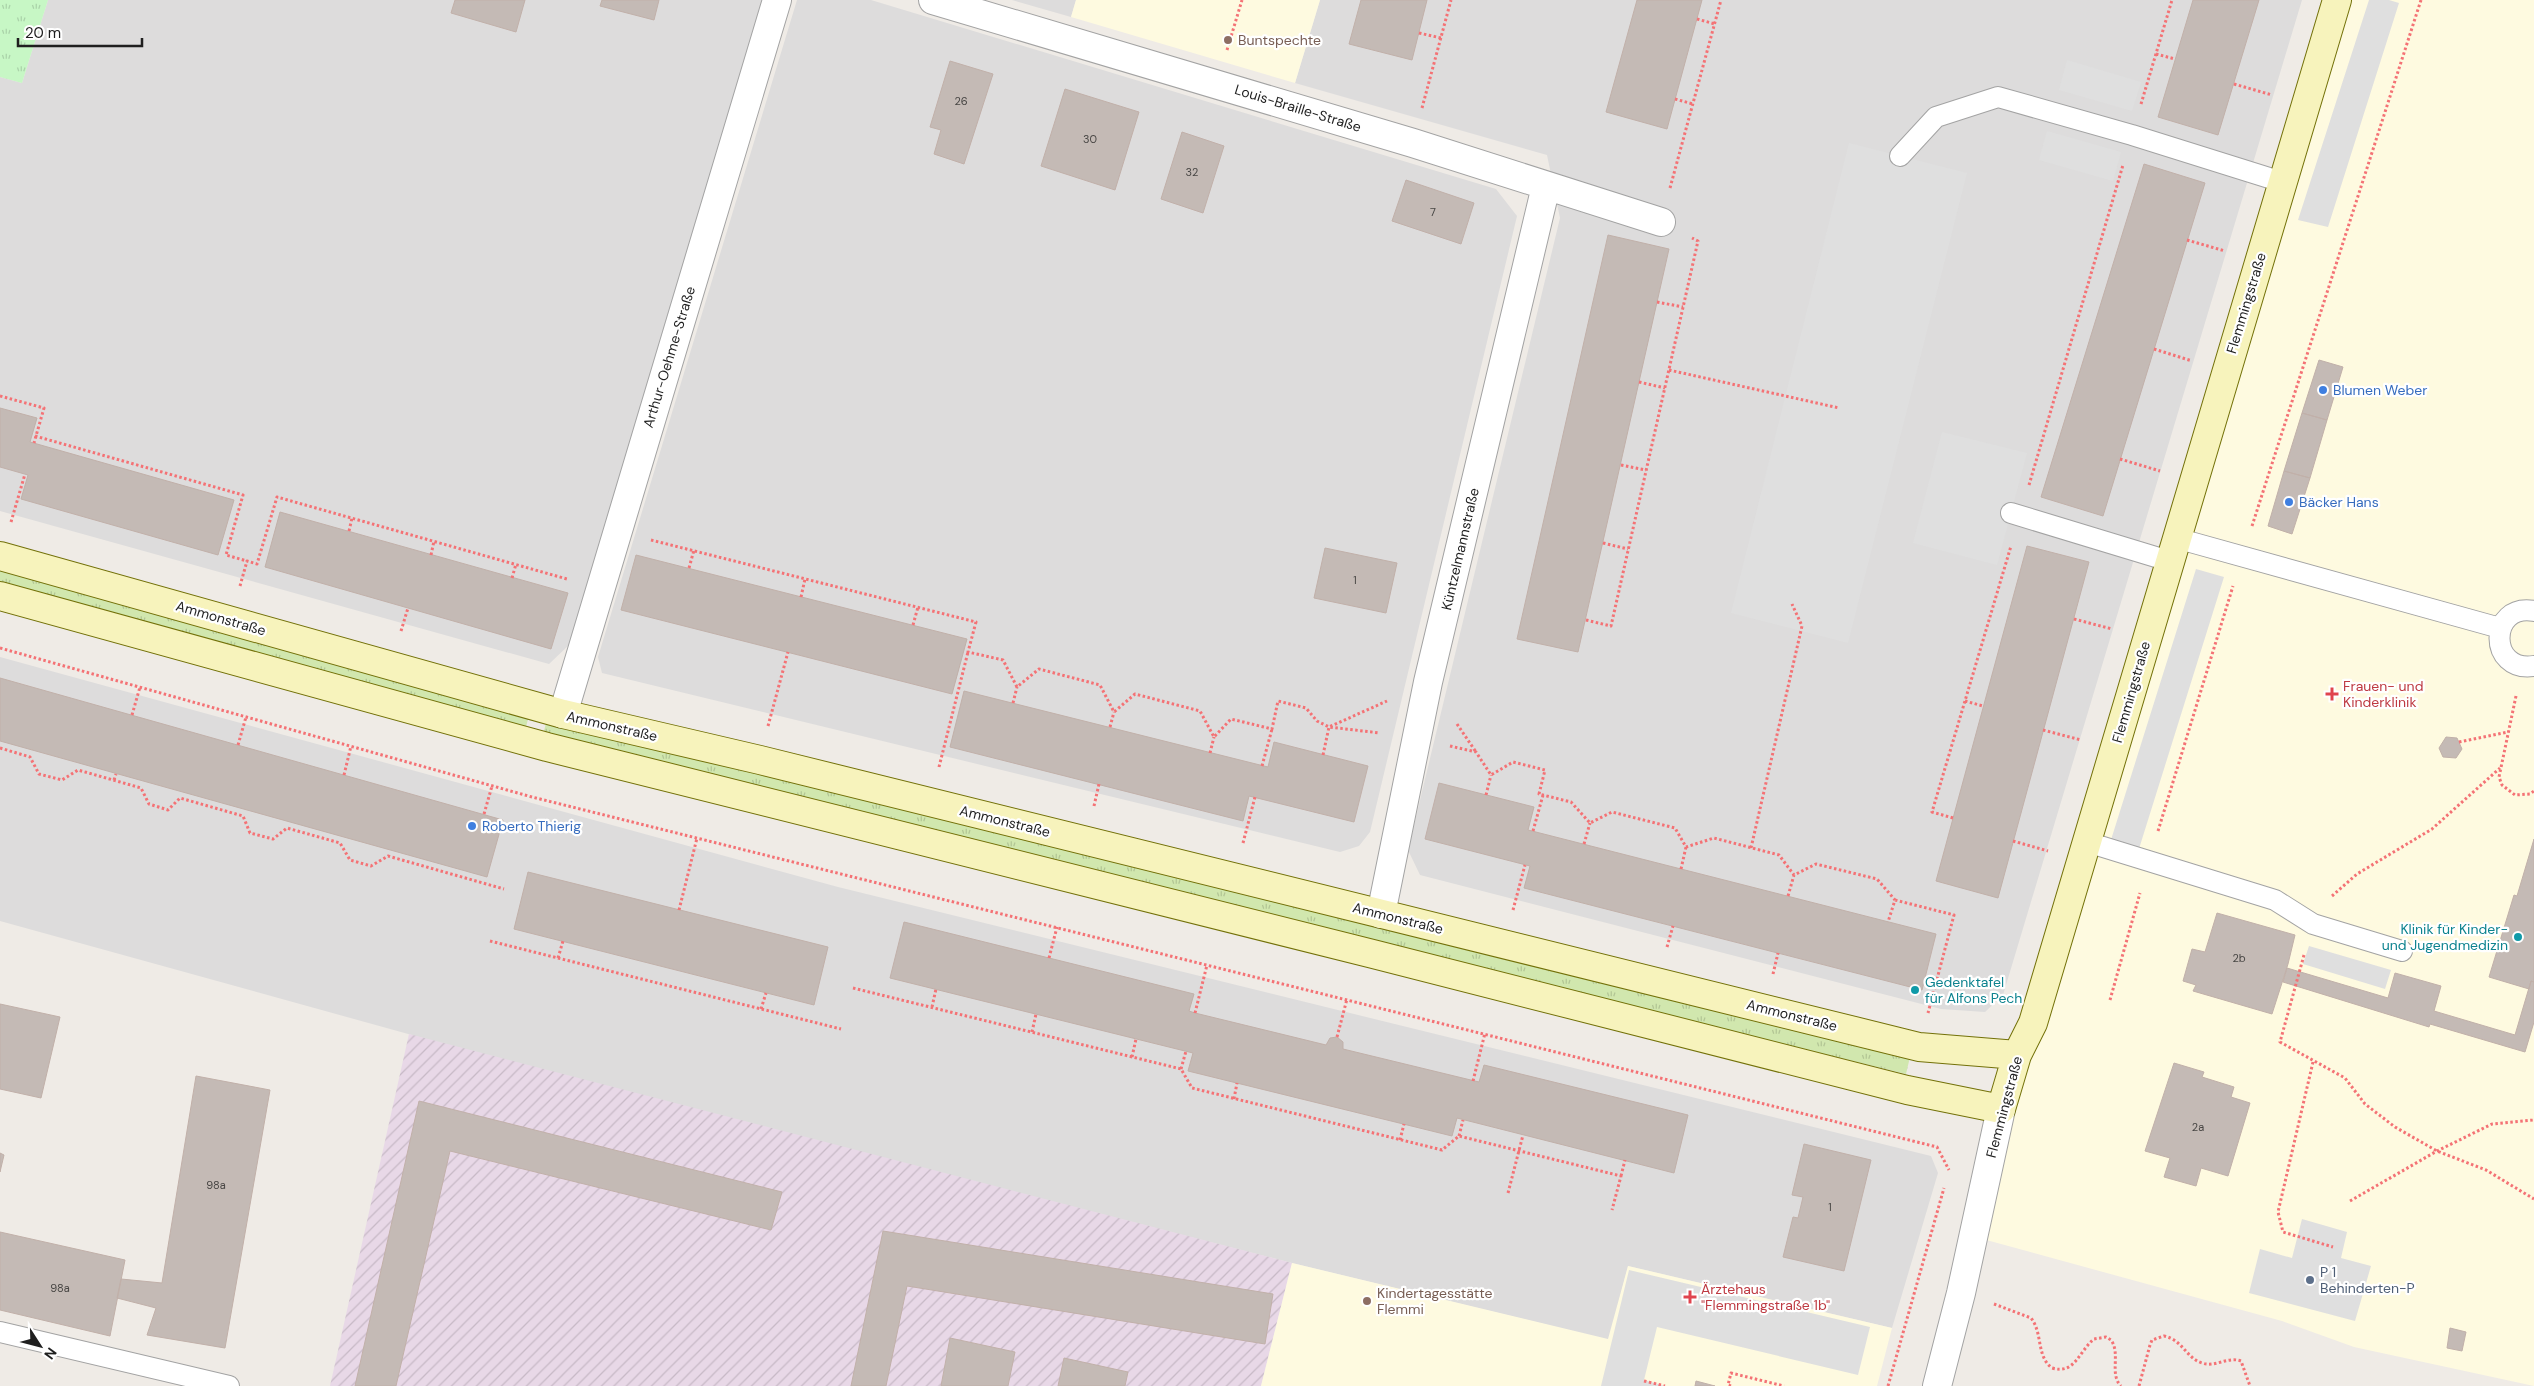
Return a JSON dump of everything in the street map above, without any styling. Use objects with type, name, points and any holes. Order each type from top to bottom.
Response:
[{"type":"street","name":"Arthur-Oehme-Straße","points":[[563,714],[616,531],[777,0]]},
{"type":"street","name":"Louis-Braille-Straße","points":[[933,0],[1413,143],[1661,222]]},
{"type":"street","name":"Flemmingstraße","points":[[1937,1386],[1961,1293],[2001,1110],[2017,1055],[2033,1023],[2225,371],[2337,0]]},
{"type":"street","name":"Küntzelmannstraße","points":[[1381,914],[1428,682],[1546,186]]},
{"type":"street","name":"Ammonstraße","points":[[1,557],[563,714],[760,760],[1918,1047],[2017,1055]]},
{"type":"street","points":[[0,596],[547,747],[1383,956],[1907,1090],[2001,1110]]},
{"type":"lane","points":[[1900,156],[1936,117],[1998,97],[2132,135],[2282,182]]},
{"type":"lane","points":[[2015,515],[2173,549],[2243,556],[2500,628]]},
{"type":"lane","points":[[2534,611],[2522,610],[2513,613],[2500,628],[2500,648],[2505,656],[2518,665],[2534,666]]},
{"type":"lane","points":[[2087,842],[2274,900],[2313,924],[2402,951]]},
{"type":"lane","points":[[0,1332],[230,1386]]},
{"type":"path","points":[[1216,84],[1242,0]]},
{"type":"path","points":[[1413,143],[1451,0]]},
{"type":"path","points":[[1661,222],[1721,0]]},
{"type":"path","points":[[1953,818],[1932,812],[1965,701],[2015,515],[2172,0]]},
{"type":"path","points":[[2110,1000],[2149,861],[2243,556],[2421,0]]},
{"type":"path","points":[[1697,19],[1715,24]]},
{"type":"path","points":[[1419,33],[1441,38]]},
{"type":"path","points":[[2156,54],[2175,59]]},
{"type":"path","points":[[1675,99],[1693,104]]},
{"type":"path","points":[[1586,620],[1611,626],[1698,241]]},
{"type":"path","points":[[1657,302],[1683,307]]},
{"type":"path","points":[[2154,349],[2225,371]]},
{"type":"path","points":[[1669,370],[1839,408]]},
{"type":"path","points":[[1639,382],[1665,388]]},
{"type":"path","points":[[0,396],[44,408],[34,443]]},
{"type":"path","points":[[35,436],[243,495],[226,555],[257,564],[277,497],[599,588]]},
{"type":"path","points":[[91,459],[93,452]]},
{"type":"path","points":[[2120,459],[2193,481]]},
{"type":"path","points":[[1621,465],[1646,470]]},
{"type":"path","points":[[1,557],[25,474]]},
{"type":"path","points":[[185,486],[186,479]]},
{"type":"path","points":[[349,531],[352,518]]},
{"type":"path","points":[[616,531],[976,622],[930,803]]},
{"type":"path","points":[[431,555],[434,542]]},
{"type":"path","points":[[1603,543],[1628,549]]},
{"type":"path","points":[[689,568],[694,550]]},
{"type":"path","points":[[230,621],[247,561]]},
{"type":"path","points":[[512,578],[516,564]]},
{"type":"path","points":[[801,597],[806,578]]},
{"type":"path","points":[[1751,848],[1802,626],[1792,604]]},
{"type":"path","points":[[913,626],[918,607]]},
{"type":"path","points":[[2074,618],[2146,638]]},
{"type":"path","points":[[0,648],[492,786],[1937,1147],[1950,1169],[1888,1386]]},
{"type":"path","points":[[760,760],[788,652]]},
{"type":"path","points":[[968,652],[1003,660],[1017,687]]},
{"type":"path","points":[[1013,702],[1017,687],[1039,669],[1100,685],[1114,712]]},
{"type":"path","points":[[1329,727],[1428,682],[1491,775]]},
{"type":"path","points":[[132,716],[140,688]]},
{"type":"path","points":[[2517,692],[2499,777],[2502,785],[2508,791],[2522,795],[2534,791]]},
{"type":"path","points":[[1110,727],[1114,712],[1135,694],[1200,711],[1214,737]]},
{"type":"path","points":[[1262,766],[1278,701],[1306,708],[1317,721],[1329,727],[1417,738],[1476,752]]},
{"type":"path","points":[[1965,701],[1983,706]]},
{"type":"path","points":[[238,745],[246,717]]},
{"type":"path","points":[[1210,753],[1214,737],[1231,719],[1272,729]]},
{"type":"path","points":[[1323,755],[1329,727]]},
{"type":"path","points":[[2459,742],[2508,732]]},
{"type":"path","points":[[18,753],[19,746]]},
{"type":"path","points":[[344,774],[352,746]]},
{"type":"path","points":[[0,748],[30,757],[39,774],[62,780],[78,770],[141,788],[149,804],[168,810],[180,798],[243,816],[250,833],[273,839],[287,828],[340,843],[350,860],[371,866],[388,856],[504,889]]},
{"type":"path","points":[[1486,795],[1491,775],[1513,762],[1545,770],[1539,794],[1571,802],[1590,823]]},
{"type":"path","points":[[2500,768],[2432,829],[2356,874],[2331,896],[2313,924],[2280,1042],[2313,1062],[2345,1078],[2366,1104],[2395,1127],[2436,1151],[2486,1170],[2534,1199]]},
{"type":"path","points":[[114,780],[116,774]]},
{"type":"path","points":[[484,814],[492,786]]},
{"type":"path","points":[[1533,831],[1543,795]]},
{"type":"path","points":[[1234,877],[1255,797]]},
{"type":"path","points":[[219,810],[221,803]]},
{"type":"path","points":[[1584,844],[1590,823],[1612,812],[1648,821],[1675,828],[1686,847],[1681,869]]},
{"type":"path","points":[[325,839],[327,833]]},
{"type":"path","points":[[679,910],[697,838]]},
{"type":"path","points":[[1686,847],[1714,838],[1779,854],[1794,875]]},
{"type":"path","points":[[432,869],[434,862]]},
{"type":"path","points":[[1788,896],[1794,875],[1816,864],[1877,879],[1895,900],[1954,915],[1918,1047]]},
{"type":"path","points":[[1505,944],[1525,865]]},
{"type":"path","points":[[1888,922],[1895,900]]},
{"type":"path","points":[[1049,958],[1057,927]]},
{"type":"path","points":[[490,940],[841,1029]]},
{"type":"path","points":[[558,958],[562,941]]},
{"type":"path","points":[[1195,1013],[1207,965]]},
{"type":"path","points":[[853,988],[1181,1069]]},
{"type":"path","points":[[932,1007],[936,990]]},
{"type":"path","points":[[761,1009],[766,993]]},
{"type":"path","points":[[1337,1037],[1347,999]]},
{"type":"path","points":[[1032,1032],[1036,1014]]},
{"type":"path","points":[[1473,1081],[1485,1033]]},
{"type":"path","points":[[1132,1057],[1136,1039]]},
{"type":"path","points":[[1186,1051],[1181,1069],[1192,1088],[1400,1140],[1442,1150],[1460,1136],[1463,1120]]},
{"type":"path","points":[[2313,1062],[2278,1212],[2283,1232],[2333,1247]]},
{"type":"path","points":[[1234,1098],[1237,1083]]},
{"type":"path","points":[[2350,1201],[2436,1151],[2492,1124],[2534,1120]]},
{"type":"path","points":[[1400,1140],[1404,1124]]},
{"type":"path","points":[[1508,1193],[1523,1135]]},
{"type":"path","points":[[1460,1136],[1621,1176]]},
{"type":"path","points":[[1612,1210],[1625,1160]]},
{"type":"path","points":[[1994,1304],[2031,1318],[2038,1329],[2043,1356],[2052,1368],[2062,1370],[2072,1366],[2094,1339],[2106,1337],[2112,1340],[2116,1351],[2115,1374],[2117,1382],[2121,1386]]},
{"type":"path","points":[[2138,1386],[2152,1340],[2164,1336],[2179,1342],[2194,1358],[2205,1364],[2229,1360],[2241,1361],[2250,1386]]},
{"type":"path","points":[[1731,1386],[1728,1385],[1731,1373],[1784,1386]]},
{"type":"path","points":[[1644,1381],[1666,1386]]},
{"type":"shaded area","points":[[48,0],[762,0],[569,645],[549,664],[0,511],[0,77],[22,83]]},
{"type":"shaded area","points":[[797,0],[871,0],[1496,189],[1517,216],[1370,832],[1359,846],[1340,852],[602,673],[598,657]]},
{"type":"shaded area","points":[[1012,0],[1076,0],[1071,17]]},
{"type":"shaded area","name":"Buntspechte","points":[[1076,0],[1320,0],[1295,83],[1071,17]]},
{"type":"shaded area","points":[[1320,0],[2302,0],[2003,995],[1985,1012],[1941,1009],[1420,875],[1408,850],[1560,218],[1547,155],[1295,83]]},
{"type":"shaded area","name":"Frauen- und Kinderklinik","points":[[2337,0],[2534,0],[2534,1386],[2354,1347],[2282,1321],[1979,1238],[2001,1109]]},
{"type":"shaded area","points":[[2369,0],[2389,0],[2399,3],[2328,227],[2298,220]]},
{"type":"shaded area","points":[[2067,60],[2141,82],[2132,111],[2059,90]]},
{"type":"shaded area","points":[[2047,131],[2121,152],[2113,181],[2039,160]]},
{"type":"shaded area","points":[[1849,143],[1967,173],[1848,643],[1731,613]]},
{"type":"shaded area","points":[[1942,432],[2027,453],[1997,565],[1913,543]]},
{"type":"shaded area","points":[[2196,569],[2224,577],[2138,852],[2110,843]]},
{"type":"shaded area","points":[[0,657],[838,887],[1931,1156],[1938,1173],[1892,1328],[1628,1266],[1609,1340],[1292,1263],[542,1071],[0,921]]},
{"type":"shaded area","points":[[2309,946],[2391,970],[2385,989],[2303,964]]},
{"type":"shaded area","points":[[409,1034],[1292,1263],[1261,1386],[330,1386]]},
{"type":"shaded area","name":"P 1 Behinderten-P","points":[[2302,1219],[2347,1232],[2341,1258],[2371,1266],[2355,1321],[2249,1293],[2260,1249],[2292,1258]]},
{"type":"shaded area","points":[[1292,1263],[1608,1339],[1628,1266],[1892,1328],[1877,1386],[1261,1386]]},
{"type":"shaded area","points":[[1629,1270],[1870,1327],[1858,1375],[1657,1327],[1644,1380],[1665,1386],[1601,1386]]},
{"type":"green space","points":[[0,0],[48,0],[22,83],[0,77]]},
{"type":"green space","points":[[0,567],[529,715],[525,731],[0,583]]},
{"type":"green space","points":[[547,719],[1910,1057],[1906,1074],[1376,945],[543,735]]},
{"type":"building","points":[[455,0],[525,0],[516,32],[451,13]]},
{"type":"building","points":[[602,0],[659,0],[654,20],[600,6]]},
{"type":"building","points":[[1361,0],[1427,0],[1412,60],[1349,44]]},
{"type":"building","points":[[1637,0],[1702,0],[1667,129],[1606,112]]},
{"type":"building","points":[[2193,0],[2259,0],[2218,135],[2158,117]]},
{"type":"building","points":[[950,61],[993,74],[964,164],[934,154],[941,130],[930,127]]},
{"type":"building","points":[[1065,89],[1139,112],[1115,190],[1041,166]]},
{"type":"building","points":[[1182,132],[1224,146],[1203,213],[1161,199]]},
{"type":"building","points":[[2144,164],[2205,183],[2103,516],[2041,497]]},
{"type":"building","points":[[1406,180],[1474,203],[1461,244],[1392,221]]},
{"type":"building","points":[[1608,235],[1669,249],[1578,652],[1517,639]]},
{"type":"building","name":"Blumen Weber","points":[[2319,360],[2343,367],[2327,420],[2302,413]]},
{"type":"building","points":[[0,408],[37,418],[30,442],[234,500],[218,555],[21,499],[28,475],[0,467]]},
{"type":"building","points":[[2302,413],[2327,420],[2310,478],[2284,471]]},
{"type":"building","name":"Bäcker Hans","points":[[2284,471],[2310,478],[2292,534],[2268,526]]},
{"type":"building","points":[[280,512],[568,593],[551,649],[265,567]]},
{"type":"building","points":[[2027,546],[2089,562],[1998,898],[1936,881]]},
{"type":"building","points":[[1325,548],[1397,563],[1386,613],[1314,598]]},
{"type":"building","points":[[636,555],[967,639],[952,694],[621,610]]},
{"type":"building","points":[[0,678],[503,820],[487,877],[0,741]]},
{"type":"building","points":[[964,691],[1268,767],[1274,742],[1368,766],[1354,822],[1249,796],[1243,821],[950,747]]},
{"type":"building","points":[[2446,737],[2457,738],[2462,749],[2456,758],[2443,757],[2439,748]]},
{"type":"building","points":[[1439,783],[1534,807],[1528,830],[1936,934],[1922,990],[1524,888],[1530,866],[1425,839]]},
{"type":"building","name":"Klinik für Kinder- und Jugendmedizin","points":[[2534,839],[2534,982],[2531,981],[2529,989],[2489,977],[2514,895],[2517,896]]},
{"type":"building","points":[[528,872],[828,947],[814,1005],[514,929]]},
{"type":"building","points":[[2217,913],[2295,935],[2272,1014],[2193,991],[2196,985],[2183,981],[2192,949],[2205,952]]},
{"type":"building","points":[[904,922],[1194,994],[1189,1011],[1195,1013],[1326,1045],[1330,1038],[1337,1037],[1343,1042],[1343,1049],[1479,1082],[1484,1065],[1688,1115],[1674,1173],[1457,1118],[1452,1136],[1188,1071],[1193,1053],[890,978]]},
{"type":"building","points":[[2287,968],[2388,998],[2395,973],[2441,986],[2434,1011],[2515,1035],[2531,981],[2534,982],[2534,1022],[2525,1052],[2430,1024],[2429,1027],[2283,982]]},
{"type":"building","points":[[0,1004],[60,1017],[41,1098],[0,1089]]},
{"type":"building","points":[[2174,1063],[2204,1072],[2202,1077],[2234,1087],[2231,1097],[2250,1103],[2228,1176],[2201,1168],[2196,1186],[2164,1177],[2170,1158],[2145,1151]]},
{"type":"building","points":[[196,1076],[270,1090],[225,1348],[147,1335],[156,1308],[117,1298],[121,1279],[162,1283]]},
{"type":"building","points":[[419,1101],[782,1192],[771,1230],[450,1151],[396,1386],[355,1386]]},
{"type":"building","points":[[1804,1144],[1871,1160],[1844,1271],[1783,1257],[1793,1217],[1798,1218],[1803,1197],[1792,1195]]},
{"type":"building","points":[[0,1153],[4,1155],[0,1172]]},
{"type":"building","points":[[883,1231],[1273,1294],[1265,1344],[907,1286],[886,1386],[851,1386]]},
{"type":"building","points":[[0,1232],[125,1260],[110,1336],[0,1310]]},
{"type":"building","points":[[2450,1328],[2466,1332],[2462,1351],[2447,1348]]},
{"type":"building","points":[[950,1338],[1015,1352],[1008,1386],[941,1386]]},
{"type":"building","points":[[1064,1358],[1128,1372],[1125,1386],[1058,1386]]},
{"type":"building","points":[[1696,1381],[1715,1386],[1695,1386]]},
{"type":"place","name":"Buntspechte","points":[[1228,40]]},
{"type":"place","name":"Blumen Weber","points":[[2323,390]]},
{"type":"place","name":"Bäcker Hans","points":[[2289,502]]},
{"type":"place","name":"Frauen- und Kinderklinik","points":[[2332,694]]},
{"type":"place","name":"Roberto Thierig","points":[[472,826]]},
{"type":"place","name":"Klinik für Kinder- und Jugendmedizin","points":[[2518,937]]},
{"type":"place","name":"Gedenktafel für Alfons Pech","points":[[1915,990]]},
{"type":"place","name":"P 1 Behinderten-P","points":[[2310,1280]]},
{"type":"place","name":"Ärztehaus \"Flemmingstraße 1b\"","points":[[1690,1297]]},
{"type":"place","name":"Kindertagesstätte Flemmi","points":[[1367,1301]]}]
